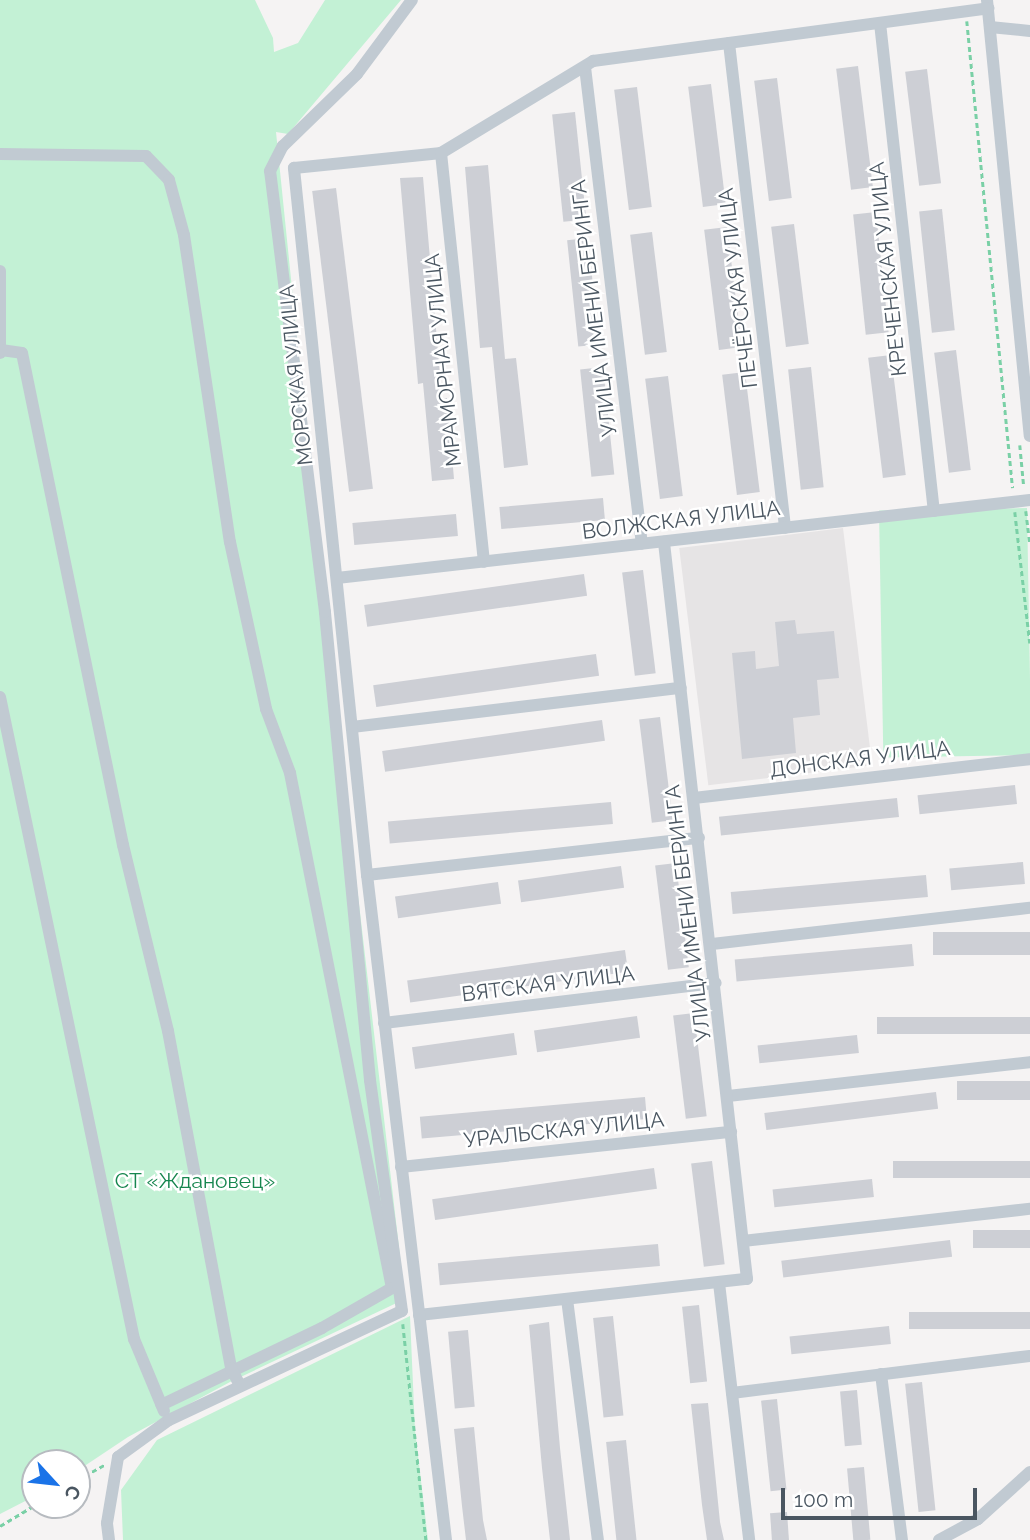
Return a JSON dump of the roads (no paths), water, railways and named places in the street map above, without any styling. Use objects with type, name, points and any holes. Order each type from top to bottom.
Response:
[{"type":"street","points":[[109,1540],[107,1523],[118,1457],[169,1420],[402,1311],[370,1080],[325,612],[270,171],[283,146],[358,74],[412,0]]},
{"type":"street","points":[[441,153],[593,61],[966,11],[988,4],[1026,344],[1030,436]]},
{"type":"street","name":"КРЕЧЕНСКАЯ УЛИЦА","points":[[880,23],[934,511]]},
{"type":"street","points":[[990,27],[1030,30]]},
{"type":"street","name":"ПЕЧЁРСКАЯ УЛИЦА","points":[[729,43],[785,528]]},
{"type":"street","name":"УЛИЦА ИМЕНИ БЕРИНГА","points":[[585,67],[642,544]]},
{"type":"street","points":[[0,153],[146,156],[169,180],[184,235],[230,542],[266,709],[292,786],[392,1288],[322,1328],[231,1368],[161,1405]]},
{"type":"street","name":"МОРСКАЯ УЛИЦА","points":[[441,153],[294,169],[367,875],[446,1540]]},
{"type":"street","name":"МРАМОРНАЯ УЛИЦА","points":[[441,153],[484,562]]},
{"type":"street","points":[[0,271],[1,351],[22,353],[59,518],[122,845],[171,1044],[231,1368],[240,1386]]},
{"type":"street","name":"ВОЛЖСКАЯ УЛИЦА","points":[[337,578],[1030,500]]},
{"type":"street","name":"УЛИЦА ИМЕНИ БЕРИНГА","points":[[664,542],[712,944],[747,1279],[719,1283]]},
{"type":"street","points":[[352,727],[681,688]]},
{"type":"street","points":[[0,696],[134,1339],[169,1420]]},
{"type":"street","name":"ДОНСКАЯ УЛИЦА","points":[[694,798],[1030,759]]},
{"type":"street","points":[[367,875],[699,838]]},
{"type":"street","points":[[712,944],[1030,908]]},
{"type":"street","name":"ВЯТСКАЯ УЛИЦА","points":[[384,1023],[716,983]]},
{"type":"street","points":[[728,1096],[1030,1062]]},
{"type":"street","name":"УРАЛЬСКАЯ УЛИЦА","points":[[401,1167],[732,1132]]},
{"type":"street","points":[[743,1241],[1030,1209]]},
{"type":"street","points":[[419,1315],[719,1283],[749,1540]]},
{"type":"street","points":[[567,1299],[598,1540]]},
{"type":"street","points":[[732,1393],[1030,1356]]},
{"type":"street","points":[[881,1374],[902,1540]]},
{"type":"street","points":[[939,1540],[978,1518],[1030,1472]]},
{"type":"park label","name":"СТ «Ждановец»","points":[[195,1181]]}]
